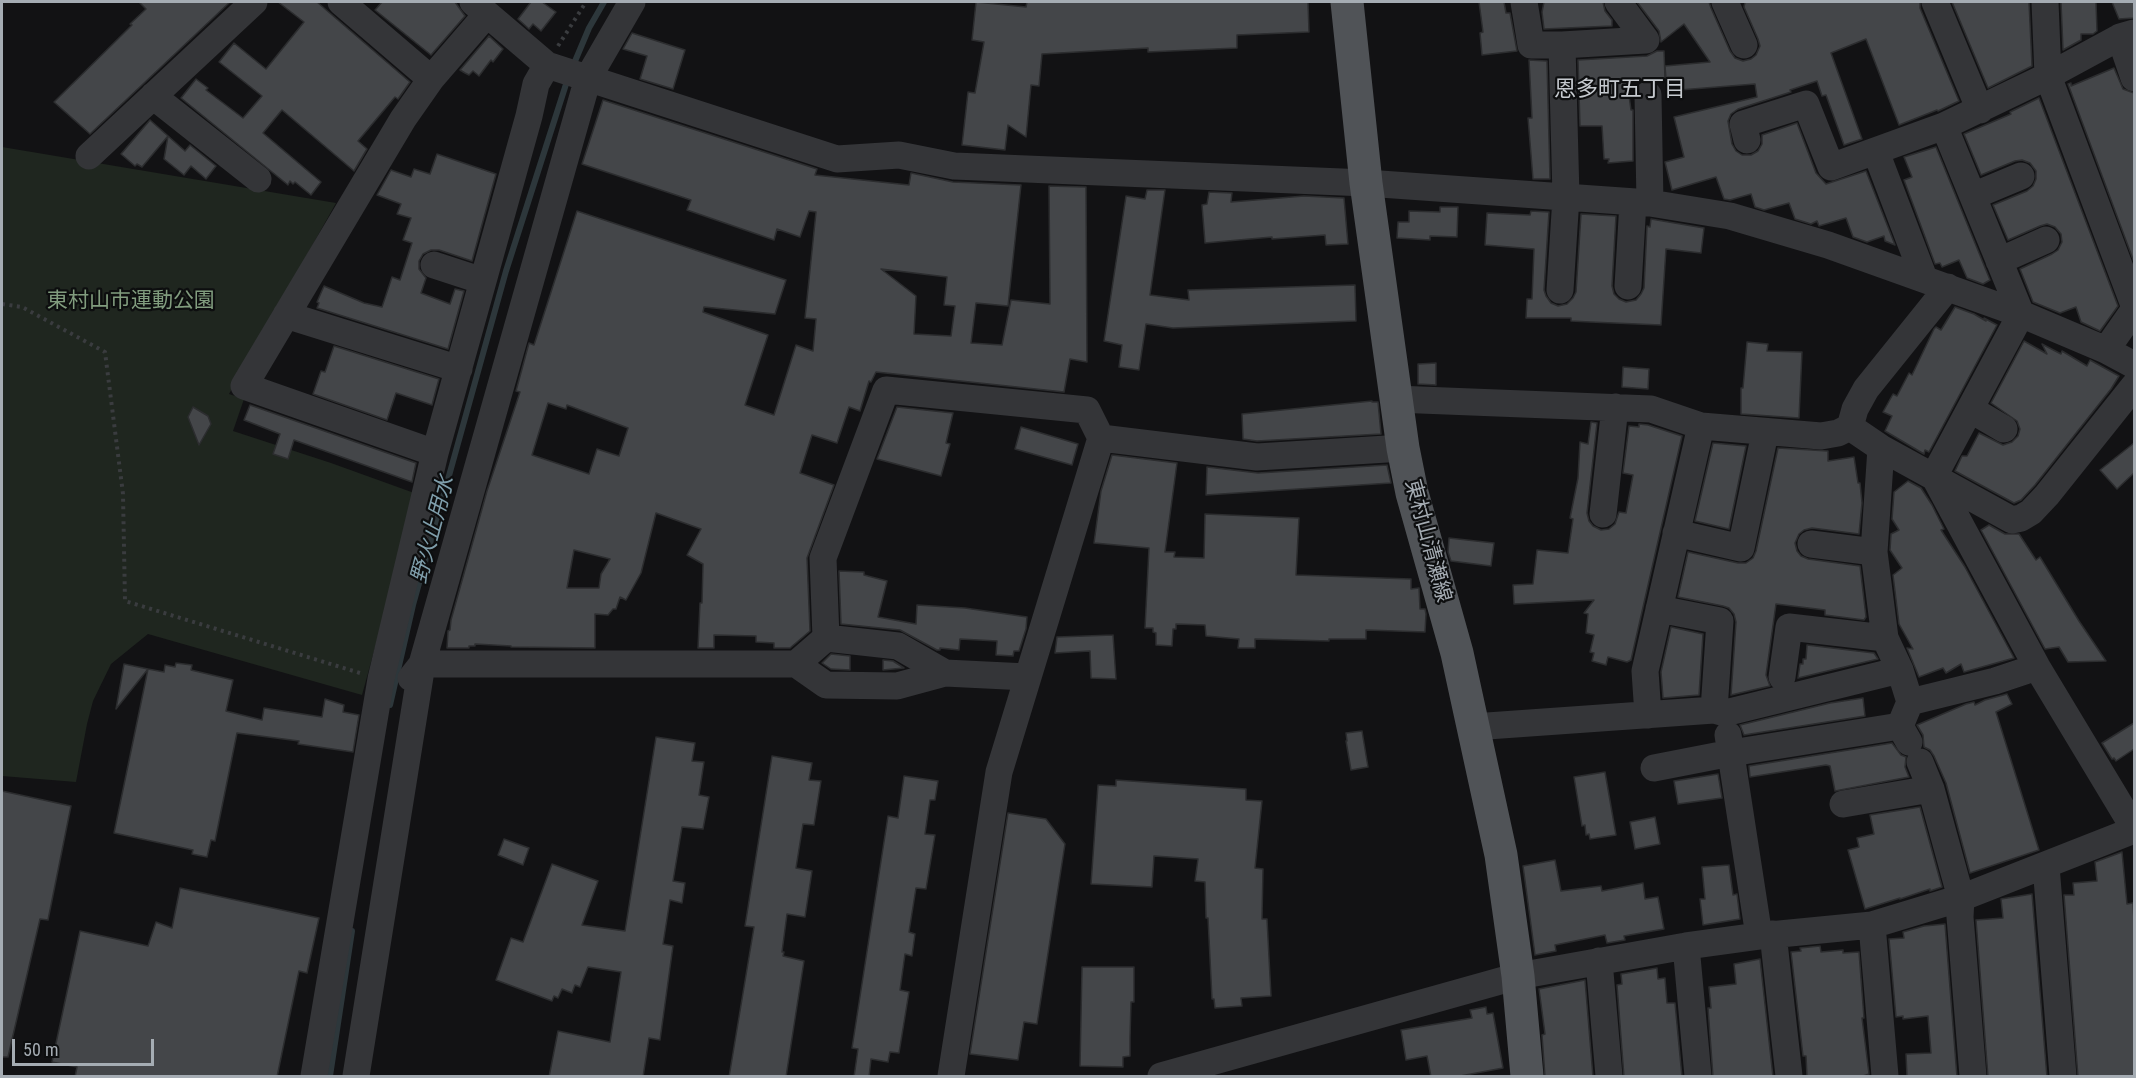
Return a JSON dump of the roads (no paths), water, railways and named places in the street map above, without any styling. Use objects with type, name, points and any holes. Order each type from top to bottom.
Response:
[{"type":"main road","name":"東村山清瀬線","points":[[1347,2],[1366,183],[1403,448],[1412,493],[1454,642],[1501,855],[1518,976],[1527,1077]]},
{"type":"street","points":[[89,156],[254,2]]},
{"type":"street","points":[[341,2],[431,79]]},
{"type":"street","points":[[314,1077],[401,674],[583,76],[632,2]]},
{"type":"street","points":[[1524,2],[1531,45],[1646,40],[1618,2]]},
{"type":"street","points":[[1725,2],[1744,45]]},
{"type":"street","points":[[1935,2],[1980,110]]},
{"type":"street","points":[[2045,2],[2048,76],[2134,304]]},
{"type":"street","points":[[435,453],[244,386],[404,118],[480,8],[549,65],[837,159],[898,155],[954,166],[1366,183],[1641,202],[1730,216],[1828,244],[1936,282],[2021,314],[2106,350],[2134,365]]},
{"type":"street","points":[[1742,124],[1803,96],[1831,167],[1944,126],[1980,110],[2127,35],[2134,78]]},
{"type":"street","points":[[1560,290],[1566,197],[1562,45]]},
{"type":"street","points":[[356,1077],[401,674],[435,453],[536,84],[549,65]]},
{"type":"street","points":[[1628,286],[1641,202],[1648,95]]},
{"type":"street","points":[[153,96],[258,179]]},
{"type":"street","points":[[1944,126],[2021,314]]},
{"type":"street","points":[[1876,152],[1936,282]]},
{"type":"street","points":[[1973,196],[2021,176]]},
{"type":"street","points":[[1999,261],[2046,240]]},
{"type":"street","points":[[434,265],[483,281]]},
{"type":"street","points":[[1395,399],[1650,409],[1701,426],[1765,433],[1821,436],[1838,434],[1850,427],[1855,409],[1866,389],[1936,282]]},
{"type":"street","points":[[2106,350],[2134,310]]},
{"type":"street","points":[[1934,476],[2021,314]]},
{"type":"street","points":[[286,315],[459,369]]},
{"type":"street","points":[[1850,427],[1881,448],[2012,520],[2031,512],[2047,495],[2134,386]]},
{"type":"street","points":[[826,638],[824,558],[886,390],[1087,410],[1101,438],[999,772],[951,1077]]},
{"type":"street","points":[[1603,514],[1615,407]]},
{"type":"street","points":[[1970,409],[2004,429]]},
{"type":"street","points":[[1648,715],[1645,671],[1701,426]]},
{"type":"street","points":[[1676,532],[1741,548],[1765,433]]},
{"type":"street","points":[[1101,438],[1257,457],[1403,448]]},
{"type":"street","points":[[1881,448],[1874,552],[1885,638],[1899,670],[1910,733],[1931,789],[1961,898],[1960,917],[1973,1077]]},
{"type":"street","points":[[1161,1077],[1224,1068],[1518,976],[1686,946],[1766,935],[1872,925],[1961,898],[2134,829],[2037,667],[1934,476]]},
{"type":"street","points":[[1811,544],[1874,552]]},
{"type":"street","points":[[1659,609],[1719,621],[1719,712],[1731,753],[1766,935],[1789,1077]]},
{"type":"street","points":[[1782,677],[1789,627],[1885,638]]},
{"type":"street","points":[[796,664],[826,638],[898,646],[945,673]]},
{"type":"street","points":[[401,674],[796,664],[825,685],[897,686],[945,673],[1027,677]]},
{"type":"street","points":[[1654,768],[1731,753],[1910,733],[1995,681],[2037,667]]},
{"type":"street","points":[[1473,727],[1719,712],[1899,670]]},
{"type":"street","points":[[1843,804],[1931,789]]},
{"type":"street","points":[[2046,866],[2063,1077]]},
{"type":"street","points":[[1872,925],[1885,1077]]},
{"type":"street","points":[[1686,946],[1698,1077]]},
{"type":"street","points":[[1599,961],[1609,1077]]},
{"type":"waterway","name":"野火止用水","points":[[573,66],[589,28],[604,2]]},
{"type":"waterway","name":"野火止用水","points":[[390,705],[413,605],[506,271],[568,78]]},
{"type":"waterway","name":"野火止用水","points":[[330,1076],[352,931]]},
{"type":"district","name":"恩多町五丁目","points":[[1620,90]]},
{"type":"park label","name":"東村山市運動公園","points":[[131,302]]}]
